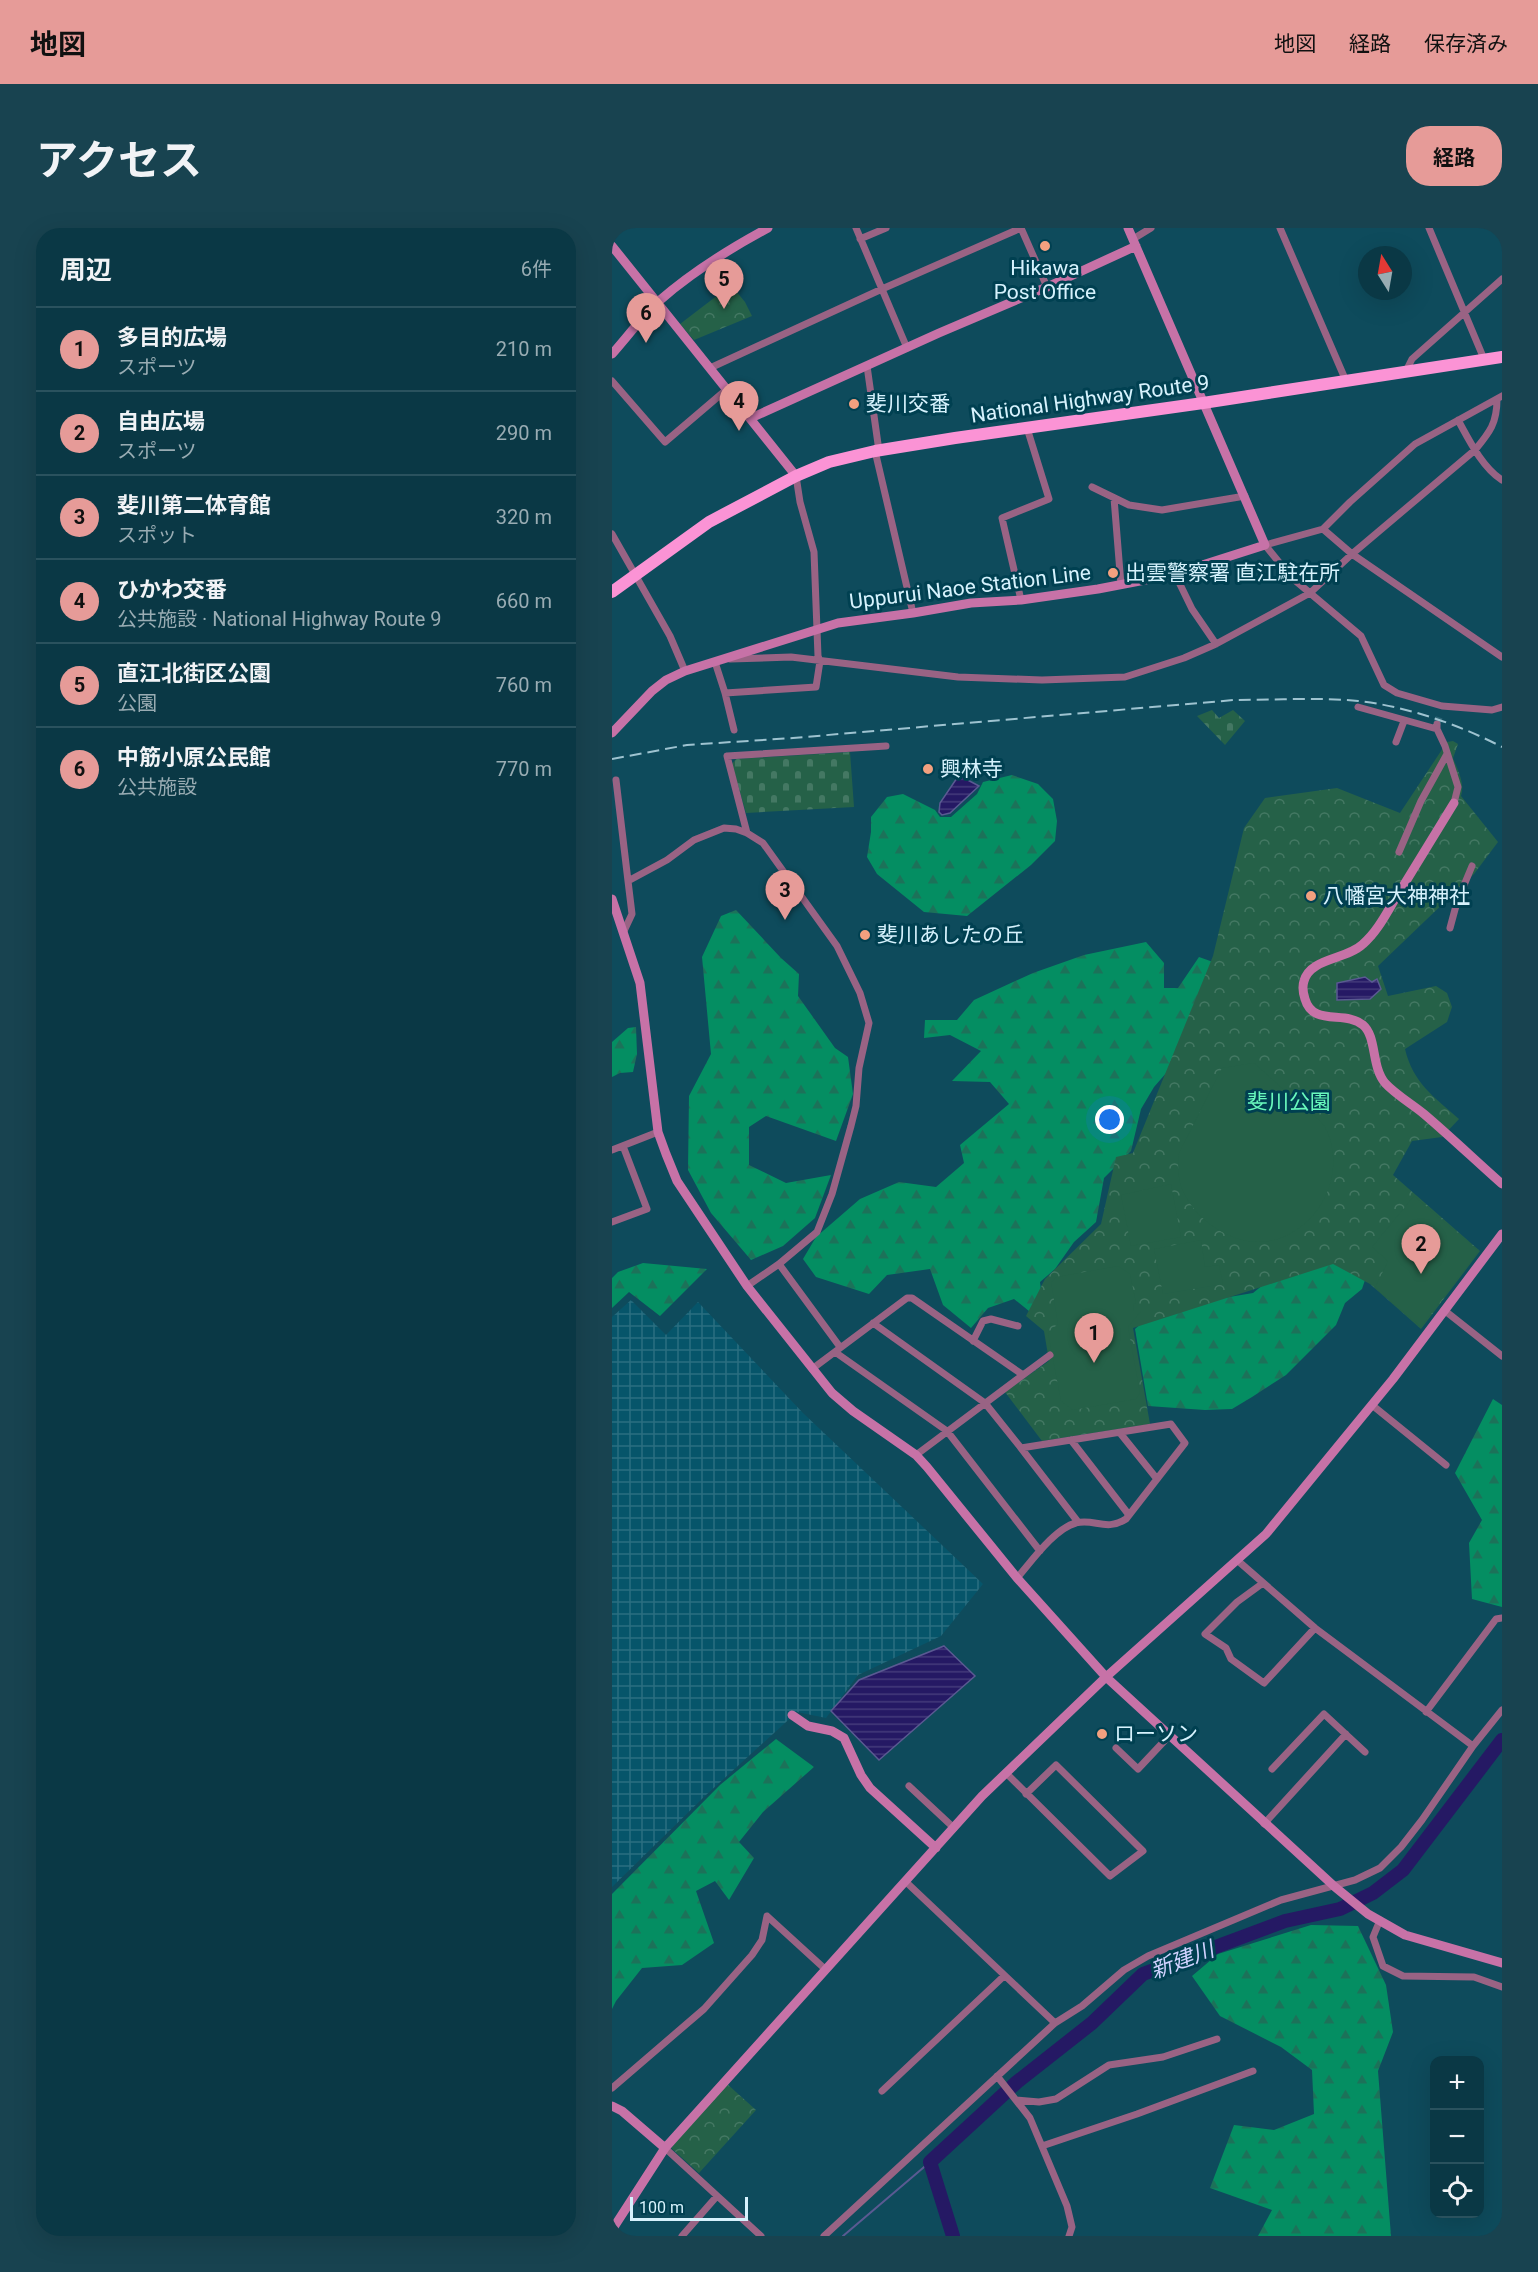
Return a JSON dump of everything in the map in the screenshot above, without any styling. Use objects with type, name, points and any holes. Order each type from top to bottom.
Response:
[{"type":"highway","name":"National Highway Route 9","points":[[612,592],[709,522],[796,476],[829,462],[877,451],[1502,357]]},
{"type":"street","points":[[612,354],[657,303],[692,274],[768,228]]},
{"type":"street","points":[[856,228],[907,348]]},
{"type":"street","points":[[860,239],[886,228]]},
{"type":"street","points":[[710,368],[1021,228],[1047,287]]},
{"type":"street","points":[[1128,228],[1265,545],[1292,578],[1361,636],[1384,685],[1397,693],[1442,706],[1492,710],[1502,707]]},
{"type":"street","points":[[751,418],[1047,287],[1134,242],[1151,228]]},
{"type":"street","points":[[1280,228],[1346,381]]},
{"type":"street","points":[[1429,228],[1484,359]]},
{"type":"street","points":[[612,246],[796,476],[800,502],[814,552],[820,661],[816,687],[725,693]]},
{"type":"street","points":[[1406,371],[1412,359],[1502,279]]},
{"type":"street","points":[[867,366],[877,451],[913,613]]},
{"type":"street","points":[[612,381],[665,442],[726,390]]},
{"type":"street","points":[[1265,545],[1323,529],[1415,444],[1499,398]]},
{"type":"street","points":[[734,730],[720,661],[790,657],[958,677],[1042,680],[1125,677],[1184,658],[1216,644],[1310,593],[1352,554],[1475,450],[1489,434],[1497,417],[1499,398]]},
{"type":"street","points":[[1458,420],[1475,450],[1502,480]]},
{"type":"street","points":[[1021,600],[1002,518],[1049,499],[1027,428]]},
{"type":"street","points":[[1092,486],[1129,505],[1162,510],[1245,496]]},
{"type":"street","points":[[1114,498],[1121,585]]},
{"type":"street","points":[[1323,529],[1352,554],[1502,657]]},
{"type":"street","points":[[612,534],[670,636],[685,671]]},
{"type":"street","name":"Uppurui Naoe Station Line","points":[[614,731],[652,691],[666,680],[685,671],[838,623],[971,603],[1021,600],[1121,585],[1175,574],[1265,545]]},
{"type":"street","points":[[1175,574],[1191,609],[1216,644]]},
{"type":"street","points":[[1440,715],[1442,706]]},
{"type":"street","points":[[1358,707],[1404,721],[1437,726],[1458,787],[1454,802],[1376,930],[1355,951],[1333,961],[1318,964],[1311,969],[1305,978],[1303,992],[1306,1002],[1317,1014],[1351,1019],[1364,1025],[1368,1031],[1376,1068],[1386,1084],[1445,1132],[1502,1184]]},
{"type":"street","points":[[1396,742],[1404,721]]},
{"type":"street","points":[[747,833],[727,756],[886,746]]},
{"type":"street","points":[[1399,852],[1421,801],[1447,754]]},
{"type":"street","points":[[616,780],[632,914],[624,931]]},
{"type":"street","points":[[628,881],[667,860],[694,840],[724,828],[747,833],[763,843],[837,946],[860,993],[869,1023],[859,1068],[854,1116],[832,1194],[817,1232],[779,1264],[747,1286]]},
{"type":"street","points":[[1450,928],[1457,902],[1472,866]]},
{"type":"street","points":[[612,899],[615,918],[624,931],[640,983],[658,1132],[677,1181],[747,1286],[832,1394],[916,1455],[1017,1578],[1106,1677],[1335,1887],[1368,1914],[1405,1935],[1502,1963]]},
{"type":"street","points":[[612,1150],[658,1132]]},
{"type":"street","points":[[612,1222],[647,1209],[623,1146]]},
{"type":"street","points":[[612,2230],[665,2148],[982,1796],[1106,1677],[1266,1533],[1372,1405],[1502,1234]]},
{"type":"street","points":[[779,1264],[837,1349],[947,1431],[1040,1551]]},
{"type":"street","points":[[812,1369],[907,1298],[912,1298],[1023,1375]]},
{"type":"street","points":[[1444,1310],[1502,1356]]},
{"type":"street","points":[[973,1341],[983,1320],[992,1319],[1018,1326]]},
{"type":"street","points":[[873,1323],[985,1403],[1078,1522]]},
{"type":"street","points":[[916,1455],[1050,1355]]},
{"type":"street","points":[[1372,1405],[1446,1465]]},
{"type":"street","points":[[1017,1578],[1059,1533],[1078,1522],[1108,1526],[1119,1524],[1129,1515],[1185,1443],[1171,1424],[1021,1448]]},
{"type":"street","points":[[1120,1433],[1157,1479]]},
{"type":"street","points":[[1071,1440],[1129,1515]]},
{"type":"street","points":[[1237,1560],[1315,1628],[1473,1746]]},
{"type":"street","points":[[1263,1583],[1237,1602],[1205,1634],[1226,1648],[1231,1659],[1264,1683],[1315,1628]]},
{"type":"street","points":[[1426,1712],[1496,1619],[1502,1618]]},
{"type":"street","points":[[824,2236],[1055,2023],[1082,2006],[1125,1970],[1148,1956],[1281,1900],[1335,1887],[1380,1868],[1401,1848],[1473,1746],[1502,1710]]},
{"type":"street","points":[[1272,1769],[1324,1714],[1365,1752]]},
{"type":"street","points":[[792,1715],[808,1726],[832,1731],[844,1738],[861,1775],[870,1788],[936,1848]]},
{"type":"street","points":[[1264,1824],[1346,1734]]},
{"type":"street","points":[[1116,1748],[1137,1769],[1169,1736]]},
{"type":"street","points":[[1006,1773],[1026,1794],[1110,1876],[1143,1851],[1056,1765],[1026,1794]]},
{"type":"street","points":[[909,1786],[954,1828]]},
{"type":"street","points":[[906,1881],[1055,2023]]},
{"type":"street","points":[[612,2088],[704,2009],[746,1963],[762,1940],[766,1916],[825,1969]]},
{"type":"street","points":[[1380,1920],[1373,1936],[1383,1966],[1403,1976],[1474,1977],[1502,1987]]},
{"type":"street","points":[[882,2091],[1004,1976]]},
{"type":"street","points":[[1016,2100],[1040,2102],[1056,2099],[1109,2065],[1164,2057],[1217,2039]]},
{"type":"street","points":[[1042,2146],[1253,2071]]},
{"type":"street","points":[[997,2076],[1030,2118],[1067,2206],[1072,2227],[1069,2236]]},
{"type":"street","points":[[612,2106],[622,2111],[665,2148],[761,2236]]},
{"type":"street","points":[[682,2236],[717,2196]]},
{"type":"shaded area","points":[[962,777],[979,786],[950,813],[942,815],[939,812],[940,803],[957,778]]},
{"type":"shaded area","points":[[1365,977],[1372,982],[1377,979],[1381,989],[1370,999],[1337,1000],[1337,983]]},
{"type":"shaded area","points":[[631,1300],[666,1335],[698,1302],[803,1413],[983,1584],[941,1636],[858,1675],[826,1718],[797,1712],[706,1795],[612,1887],[612,1317]]},
{"type":"shaded area","points":[[944,1646],[975,1676],[879,1760],[831,1711],[859,1680]]},
{"type":"green space","points":[[731,285],[745,302],[752,316],[694,340],[680,324]]},
{"type":"green space","points":[[1212,710],[1219,718],[1233,710],[1245,721],[1225,745],[1197,716]]},
{"type":"green space","name":"斐川公園","points":[[1453,741],[1458,744],[1453,758],[1462,782],[1461,796],[1498,842],[1474,874],[1378,966],[1388,996],[1436,986],[1447,993],[1452,1007],[1447,1022],[1405,1049],[1419,1080],[1459,1119],[1442,1137],[1412,1141],[1393,1175],[1480,1251],[1421,1329],[1370,1284],[1333,1264],[1133,1328],[1150,1424],[1042,1441],[1005,1392],[1049,1361],[1044,1331],[1026,1316],[1045,1279],[1101,1224],[1116,1157],[1133,1153],[1213,956],[1244,828],[1265,798],[1337,788],[1400,813],[1447,742]]},
{"type":"green space","points":[[850,752],[854,807],[746,813],[732,764],[736,759]]},
{"type":"green space","points":[[1012,775],[1038,784],[1053,799],[1057,821],[1055,841],[1031,865],[967,916],[924,912],[877,874],[867,857],[871,817],[887,797],[903,794],[935,810],[940,817],[951,817],[977,794],[983,782]]},
{"type":"green space","points":[[736,910],[799,974],[798,996],[835,1048],[848,1057],[853,1094],[836,1141],[766,1116],[749,1127],[749,1165],[786,1183],[831,1175],[815,1218],[783,1246],[751,1260],[711,1213],[688,1170],[689,1096],[711,1054],[702,957],[721,916]]},
{"type":"green space","points":[[1146,942],[1164,963],[1164,988],[1178,988],[1199,957],[1213,962],[1174,1064],[1154,1087],[1141,1109],[1131,1151],[1104,1178],[1096,1222],[1074,1242],[1055,1269],[1040,1282],[1045,1324],[1014,1299],[988,1308],[971,1328],[943,1305],[930,1269],[887,1275],[869,1294],[816,1277],[803,1259],[816,1237],[860,1199],[899,1182],[936,1187],[964,1163],[960,1145],[1009,1104],[990,1082],[952,1081],[981,1051],[950,1035],[924,1038],[925,1020],[957,1020],[974,1000],[1033,973],[1084,955]]},
{"type":"green space","points":[[636,1027],[637,1054],[633,1072],[620,1073],[612,1077],[612,1042],[628,1028]]},
{"type":"green space","points":[[1254,1063],[1323,1124],[1331,1144],[1333,1161],[1332,1177],[1327,1194],[1307,1221],[1294,1232],[1263,1242],[1232,1237],[1205,1220],[1186,1197],[1180,1183],[1178,1169],[1178,1155],[1222,1068]]},
{"type":"green space","points":[[1171,1184],[1181,1237],[1131,1246],[1121,1195]]},
{"type":"green space","points":[[1414,1196],[1479,1251],[1421,1327],[1375,1288],[1388,1261],[1372,1247]]},
{"type":"green space","points":[[1201,1240],[1205,1267],[1219,1265],[1223,1284],[1163,1294],[1154,1249]]},
{"type":"green space","points":[[1290,1257],[1369,1268],[1362,1289],[1345,1303],[1336,1325],[1286,1375],[1232,1409],[1205,1410],[1148,1406],[1135,1329],[1158,1309],[1253,1293],[1279,1272]]},
{"type":"green space","points":[[643,1263],[707,1269],[660,1316],[629,1292],[612,1308],[612,1278],[618,1272]]},
{"type":"green space","points":[[1118,1266],[1130,1274],[1136,1303],[1133,1304],[1134,1311],[1141,1311],[1128,1327],[1140,1393],[1136,1399],[1073,1410],[1061,1401],[1048,1333],[1058,1324],[1051,1282],[1057,1277]]},
{"type":"green space","points":[[1493,1399],[1502,1405],[1502,1607],[1472,1599],[1469,1543],[1482,1520],[1455,1473]]},
{"type":"green space","points":[[776,1739],[814,1767],[763,1812],[739,1842],[754,1858],[729,1900],[715,1881],[696,1891],[714,1943],[682,1965],[642,1968],[612,2009],[612,1894],[720,1785]]},
{"type":"green space","points":[[1311,1925],[1358,1926],[1386,1985],[1393,2032],[1378,2071],[1391,2236],[1258,2236],[1272,2210],[1210,2188],[1234,2125],[1274,2130],[1314,2114],[1312,2070],[1281,2047],[1220,2016],[1192,1976],[1218,1954]]},
{"type":"green space","points":[[726,2083],[756,2110],[699,2173],[671,2148]]},
{"type":"waterway","name":"新建川","points":[[953,2236],[930,2162],[1017,2082],[1092,2023],[1143,1974],[1285,1921],[1340,1909],[1373,1893],[1403,1870],[1502,1740]]},
{"type":"waterway","points":[[843,2236],[930,2162]]},
{"type":"tunnel","points":[[1437,724],[1440,715]]},
{"type":"railway","points":[[612,759],[687,745],[1234,700],[1296,699],[1358,701],[1395,707],[1451,724],[1502,747]]},
{"type":"place","name":"Hikawa Post Office","points":[[1045,246]]},
{"type":"place","name":"直江北街区公園","points":[[724,309]]},
{"type":"place","name":"中筋小原公民館","points":[[646,343]]},
{"type":"place","name":"斐川交番","points":[[854,404]]},
{"type":"place","name":"ひかわ交番","points":[[739,431]]},
{"type":"place","name":"出雲警察署 直江駐在所","points":[[1113,573]]},
{"type":"place","name":"興林寺","points":[[928,769]]},
{"type":"place","name":"八幡宮大神神社","points":[[1311,896]]},
{"type":"place","name":"斐川第二体育館","points":[[785,920]]},
{"type":"place","name":"斐川あしたの丘","points":[[865,935]]},
{"type":"place","name":"自由広場","points":[[1421,1274]]},
{"type":"place","name":"多目的広場","points":[[1094,1363]]},
{"type":"place","name":"ローソン","points":[[1102,1734]]}]
